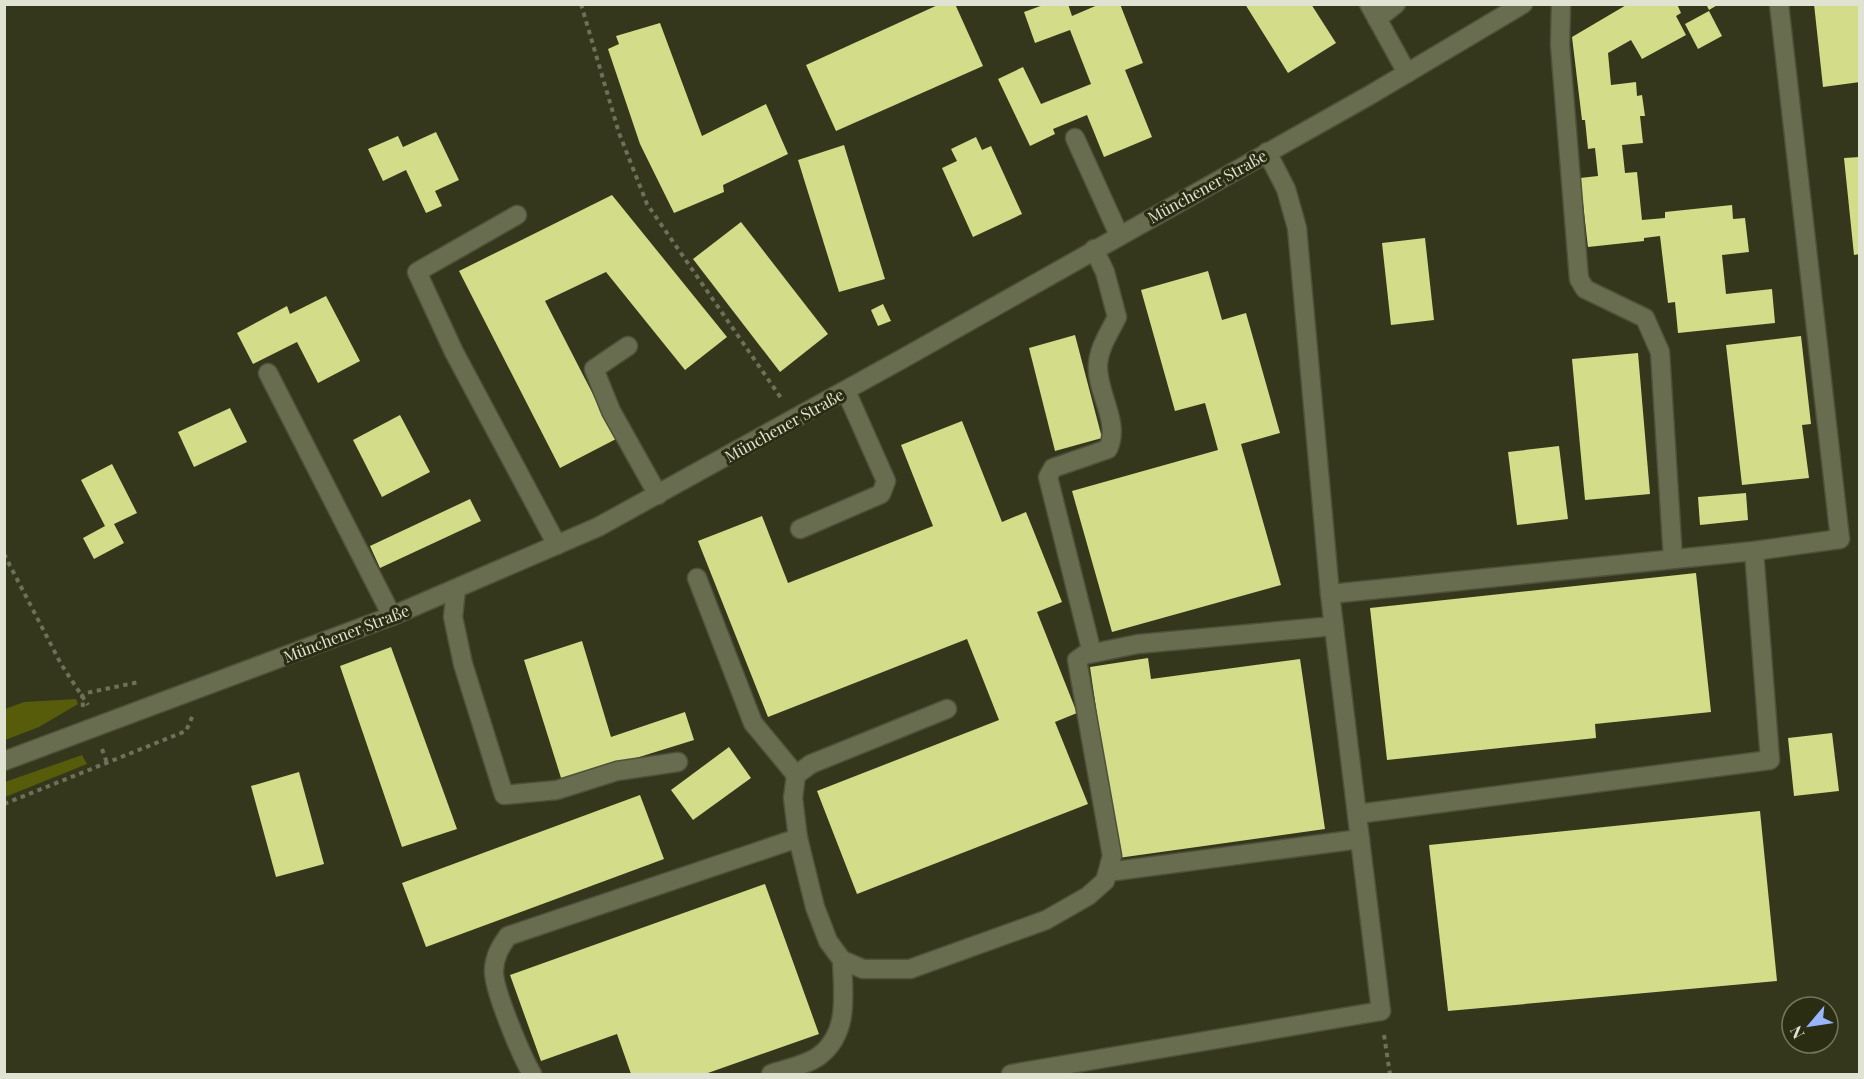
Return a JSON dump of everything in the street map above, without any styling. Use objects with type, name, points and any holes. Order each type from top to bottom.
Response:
[{"type":"main road","points":[[1396,4],[1373,12],[1407,73]]},
{"type":"main road","name":"Münchener Straße","points":[[4,761],[392,616],[557,545],[658,495],[1407,73],[1523,4]]},
{"type":"main road","points":[[1561,4],[1560,45],[1579,279],[1585,289],[1645,318],[1660,352],[1673,559]]},
{"type":"main road","points":[[1330,594],[1754,551],[1840,539],[1779,4]]},
{"type":"main road","points":[[1075,138],[1119,235]]},
{"type":"main road","points":[[1011,1074],[1381,1011],[1330,594],[1297,228],[1286,189],[1267,152]]},
{"type":"main road","points":[[517,215],[417,272],[454,352],[557,545]]},
{"type":"main road","points":[[1092,653],[1048,477],[1053,468],[1108,449],[1114,437],[1098,367],[1100,350],[1117,317],[1105,272],[1094,249]]},
{"type":"main road","points":[[628,346],[594,369],[611,411],[658,495]]},
{"type":"main road","points":[[268,373],[392,616]]},
{"type":"main road","points":[[800,529],[881,494],[886,481],[846,391]]},
{"type":"main road","points":[[1357,814],[1770,760],[1754,551]]},
{"type":"main road","points":[[698,578],[753,723],[796,776]]},
{"type":"main road","points":[[456,589],[453,617],[463,664],[504,795],[557,790],[617,771],[678,762]]},
{"type":"main road","points":[[947,709],[811,764],[796,776],[793,798],[798,838],[815,907],[828,941],[842,960],[863,969],[910,969],[1046,920],[1088,896],[1105,881],[1112,856],[1106,812],[1084,710],[1077,660],[1092,653],[1138,644],[1334,626]]},
{"type":"main road","points":[[532,1074],[518,1049],[493,972],[498,949],[508,936],[798,838]]},
{"type":"main road","points":[[1108,872],[1360,839]]},
{"type":"main road","points":[[771,1074],[819,1056],[840,1031],[843,1008],[842,960]]},
{"type":"path","points":[[581,4],[619,133],[647,204],[795,419]]},
{"type":"path","points":[[4,554],[61,664],[101,726]]},
{"type":"path","points":[[4,804],[186,730]]},
{"type":"path","points":[[1381,1011],[1390,1074]]},
{"type":"green space","points":[[76,699],[78,704],[39,727],[5,740],[5,709],[24,702]]},
{"type":"green space","points":[[82,755],[87,764],[5,797],[5,782]]},
{"type":"building","points":[[940,4],[955,4],[983,66],[836,131],[806,65]]},
{"type":"building","points":[[1046,4],[1068,4],[1072,16],[1100,4],[1120,4],[1143,63],[1125,70],[1152,137],[1104,157],[1087,115],[1053,129],[1055,134],[1030,146],[998,79],[1023,67],[1041,104],[1091,84],[1070,30],[1035,43],[1024,12]]},
{"type":"building","points":[[1245,4],[1311,4],[1336,43],[1288,73]]},
{"type":"building","points":[[1628,4],[1677,4],[1681,13],[1676,16],[1686,35],[1642,59],[1631,40],[1608,53],[1611,85],[1636,82],[1637,96],[1642,95],[1645,116],[1640,116],[1643,143],[1622,145],[1625,173],[1637,172],[1642,220],[1665,218],[1665,212],[1732,205],[1733,219],[1745,218],[1749,252],[1722,255],[1726,294],[1772,289],[1775,323],[1678,333],[1675,302],[1668,303],[1660,236],[1644,238],[1644,241],[1588,247],[1580,178],[1598,176],[1595,148],[1588,149],[1585,120],[1582,120],[1572,37]]},
{"type":"building","points":[[1706,4],[1719,4],[1709,10]]},
{"type":"building","points":[[1814,4],[1860,4],[1860,82],[1823,87]]},
{"type":"building","points":[[1709,11],[1722,36],[1698,49],[1685,24]]},
{"type":"building","points":[[660,23],[702,136],[766,104],[788,154],[723,185],[724,192],[674,213],[640,144],[608,49],[619,44],[616,36]]},
{"type":"building","points":[[436,132],[459,180],[435,191],[442,206],[426,213],[406,170],[383,181],[368,149],[398,136],[403,147]]},
{"type":"building","points":[[976,137],[982,150],[991,146],[1022,214],[973,237],[942,168],[957,161],[951,149]]},
{"type":"building","points":[[844,145],[885,279],[839,292],[798,160]]},
{"type":"building","points":[[1860,157],[1860,254],[1854,255],[1844,158]]},
{"type":"building","points":[[612,195],[727,337],[685,370],[606,272],[545,301],[616,439],[560,468],[459,271]]},
{"type":"building","points":[[741,222],[828,334],[780,372],[693,259]]},
{"type":"building","points":[[1425,238],[1434,320],[1391,325],[1382,243]]},
{"type":"building","points":[[1208,271],[1222,320],[1246,313],[1280,433],[1241,444],[1281,585],[1112,632],[1072,491],[1218,450],[1205,403],[1175,411],[1141,290]]},
{"type":"building","points":[[326,296],[360,361],[318,383],[297,342],[253,364],[237,333],[287,306],[290,314]]},
{"type":"building","points":[[883,304],[891,321],[878,326],[871,310]]},
{"type":"building","points":[[1075,335],[1102,438],[1055,451],[1029,348]]},
{"type":"building","points":[[1801,336],[1811,424],[1802,425],[1809,478],[1742,485],[1726,345]]},
{"type":"building","points":[[1638,353],[1650,494],[1585,500],[1572,359]]},
{"type":"building","points":[[230,408],[247,442],[194,467],[178,432]]},
{"type":"building","points":[[400,415],[430,472],[382,497],[353,440]]},
{"type":"building","points":[[962,421],[1002,522],[1026,512],[1062,602],[1037,612],[1077,713],[1055,722],[1088,804],[857,894],[817,791],[999,720],[967,639],[768,717],[698,541],[762,516],[788,583],[933,526],[901,445]]},
{"type":"building","points":[[1559,446],[1568,519],[1517,525],[1508,452]]},
{"type":"building","points":[[112,464],[137,513],[114,524],[124,543],[94,559],[83,538],[105,526],[81,480]]},
{"type":"building","points":[[1746,493],[1748,520],[1700,525],[1698,497]]},
{"type":"building","points":[[470,499],[481,521],[380,568],[370,546]]},
{"type":"building","points":[[1696,573],[1711,712],[1595,724],[1596,738],[1387,760],[1370,608]]},
{"type":"building","points":[[582,641],[611,737],[685,712],[694,740],[562,781],[524,660]]},
{"type":"building","points":[[391,647],[457,829],[402,847],[340,666]]},
{"type":"building","points":[[1148,658],[1151,679],[1300,659],[1325,829],[1118,858],[1090,667]]},
{"type":"building","points":[[1832,733],[1839,791],[1794,796],[1788,738]]},
{"type":"building","points":[[729,747],[751,778],[693,820],[671,790]]},
{"type":"building","points":[[299,772],[324,864],[276,877],[251,786]]},
{"type":"building","points":[[640,795],[664,859],[426,947],[402,883]]},
{"type":"building","points":[[1760,811],[1777,981],[1448,1011],[1429,845]]},
{"type":"building","points":[[765,884],[819,1034],[705,1074],[631,1074],[617,1034],[541,1061],[510,975]]}]
